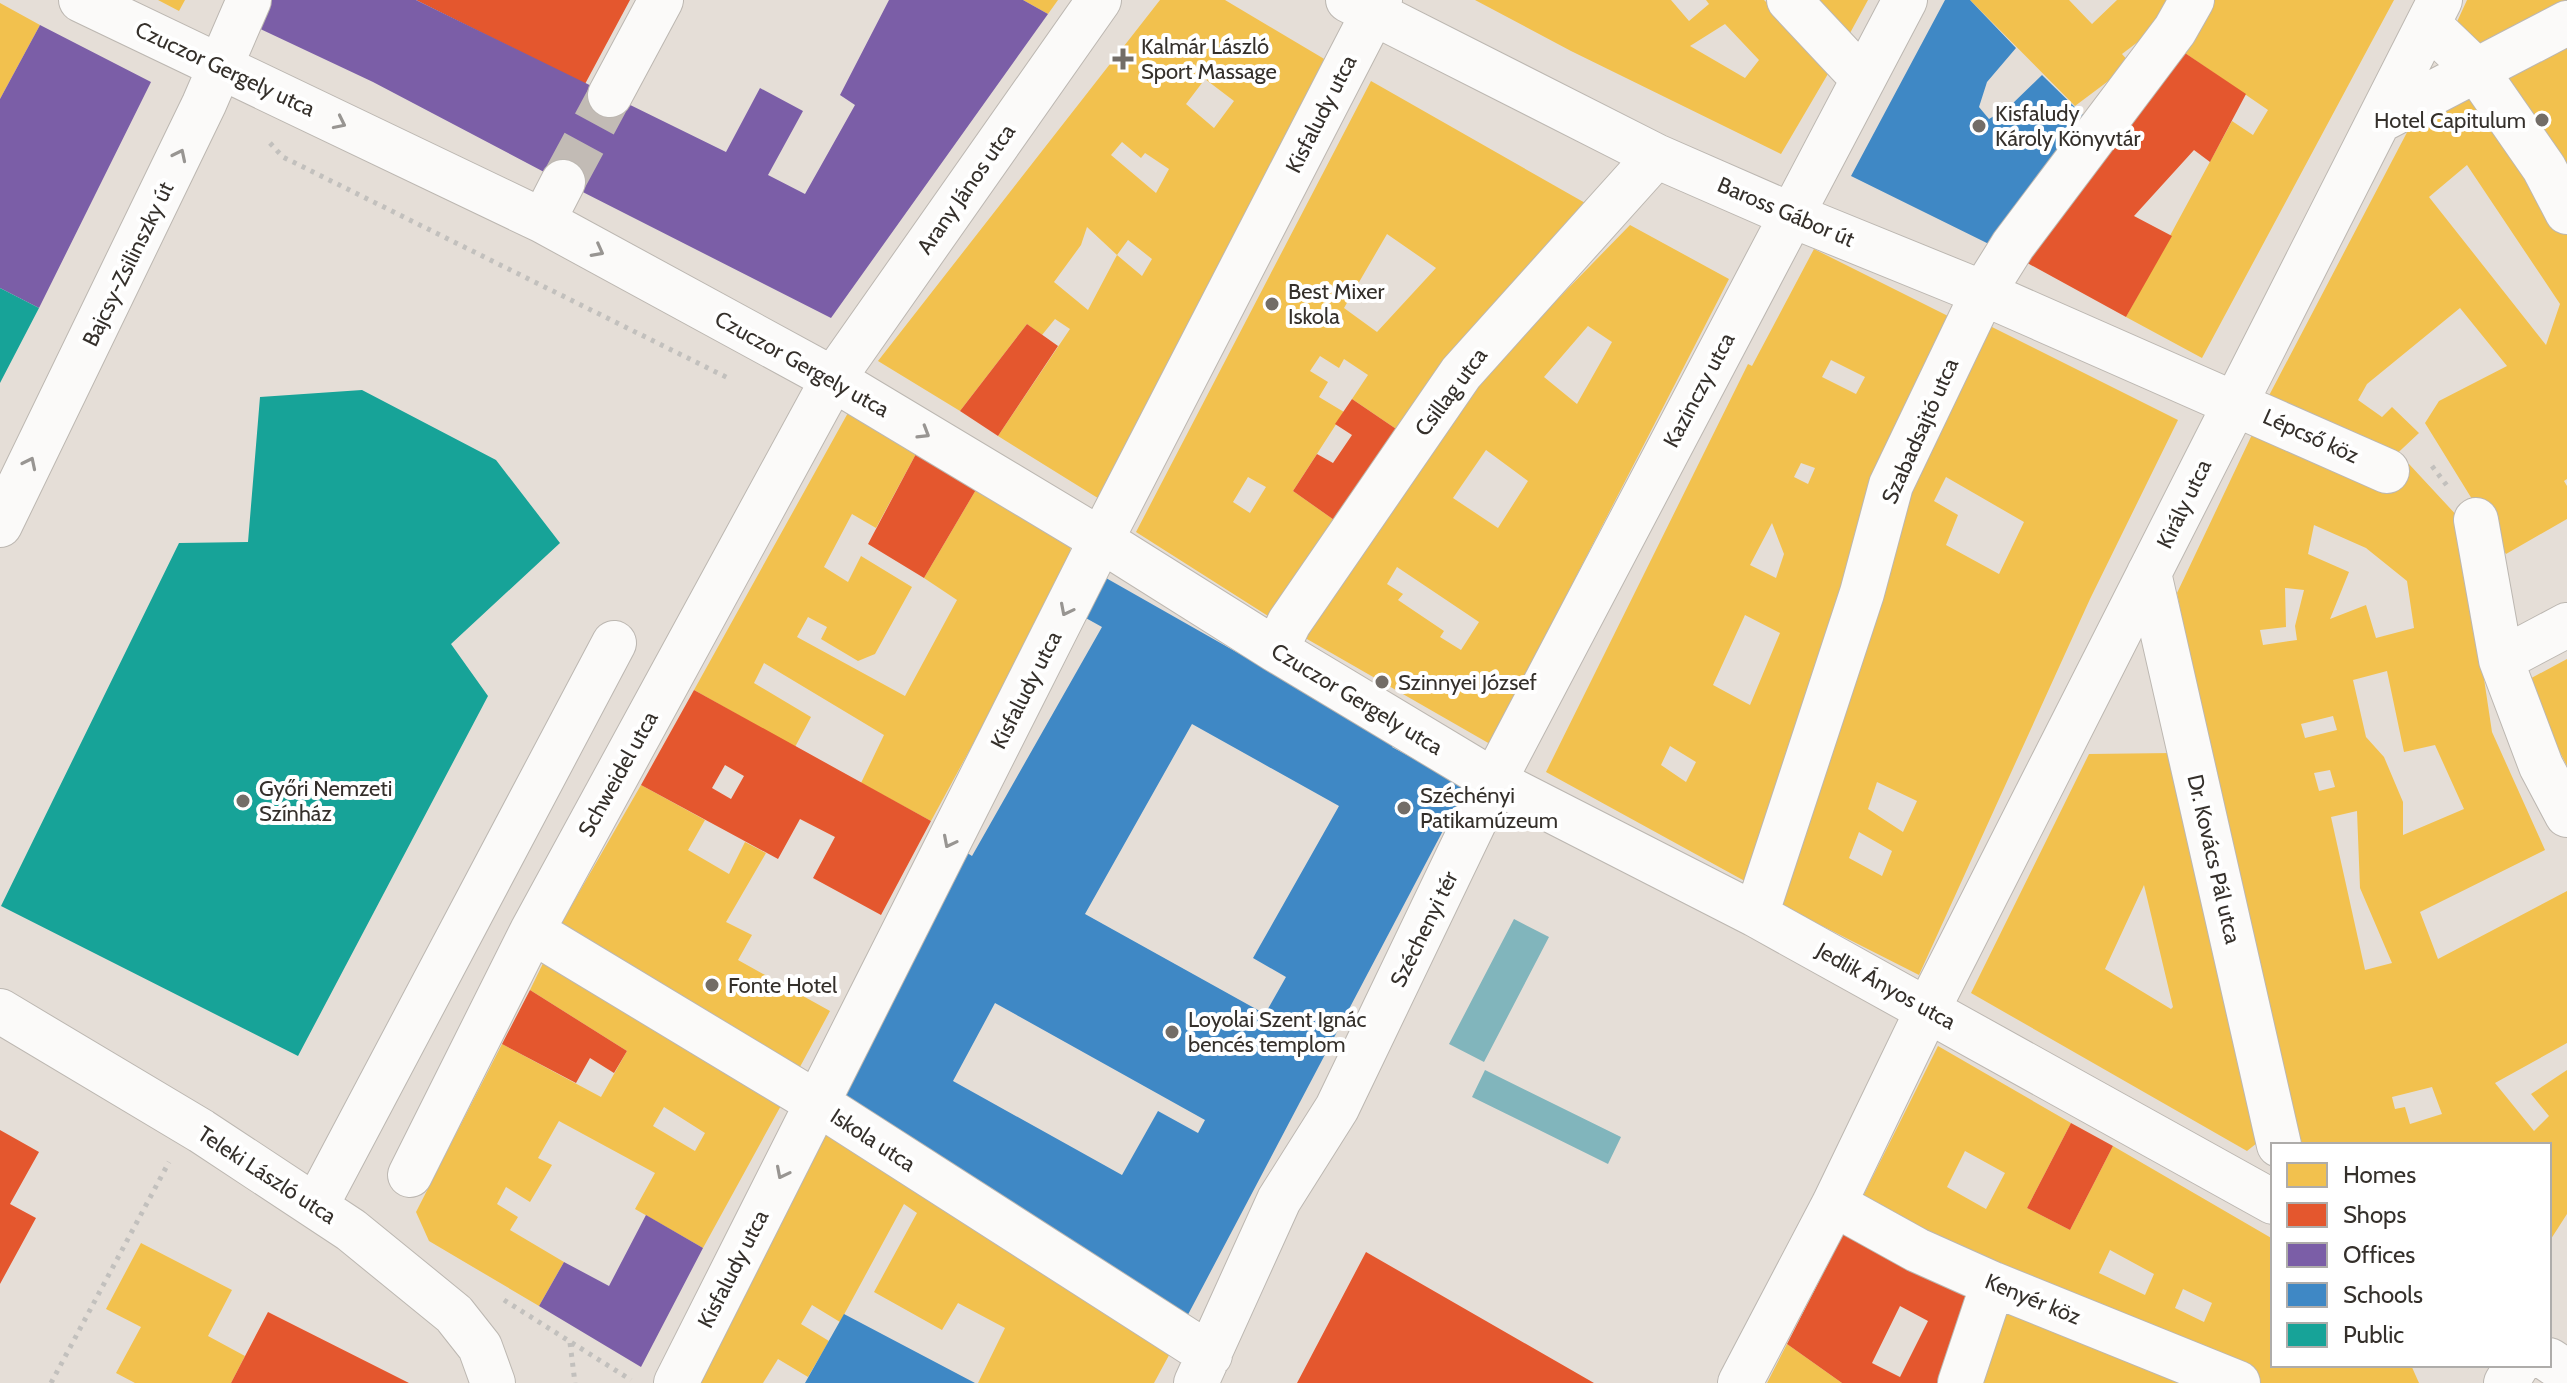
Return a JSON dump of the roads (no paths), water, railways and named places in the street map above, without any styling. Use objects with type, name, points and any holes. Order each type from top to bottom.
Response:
[{"type":"street","name":"Czuczor Gergely utca","points":[[81,0],[543,221],[833,379],[1494,781]]},
{"type":"street","name":"Bajcsy-Zsilinszky út","points":[[0,525],[204,104],[249,0]]},
{"type":"street","points":[[610,95],[661,0]]},
{"type":"street","name":"Arany János utca","points":[[833,379],[1099,0]]},
{"type":"street","points":[[1789,0],[1863,79]]},
{"type":"street","name":"Kazinczy utca","points":[[1494,781],[1905,0]]},
{"type":"street","name":"Szabadsajtó utca","points":[[1756,915],[1862,593],[1891,485],[1983,293],[2013,245],[2175,30],[2192,0]]},
{"type":"street","name":"Baross Gábor út","points":[[1367,5],[1656,156],[2235,401]]},
{"type":"street","name":"Kisfaludy utca","points":[[676,1383],[817,1103],[866,973],[1101,540],[1367,5]]},
{"type":"street","points":[[2434,12],[2544,168],[2567,212]]},
{"type":"street","name":"Király utca","points":[[1928,1009],[2434,12]]},
{"type":"street","points":[[2379,121],[2567,23]]},
{"type":"street","name":"Csillag utca","points":[[1276,650],[1289,623],[1461,373],[1656,156]]},
{"type":"street","points":[[543,221],[563,182]]},
{"type":"street","name":"Schweidel utca","points":[[410,1175],[532,931],[833,379]]},
{"type":"street","name":"Lépcső köz","points":[[2235,401],[2387,471]]},
{"type":"street","points":[[2476,520],[2501,660],[2541,766],[2567,815]]},
{"type":"street","name":"Dr. Kovács Pál utca","points":[[2149,573],[2279,1143]]},
{"type":"street","points":[[2501,660],[2567,625]]},
{"type":"street","points":[[316,1206],[614,643]]},
{"type":"street","name":"Jedlik Ányos utca","points":[[1494,781],[1756,915],[2271,1201]]},
{"type":"street","name":"Széchenyi tér","points":[[1203,1369],[1279,1200],[1337,1108],[1494,781]]},
{"type":"street","name":"Iskola utca","points":[[532,931],[817,1103],[1203,1369]]},
{"type":"street","points":[[1742,1382],[1834,1204],[1928,1009]]},
{"type":"street","name":"Teleki László utca","points":[[0,1011],[190,1124],[316,1206],[389,1259],[454,1314],[480,1347],[493,1383]]},
{"type":"street","name":"Kenyér köz","points":[[1834,1204],[1917,1250],[1993,1284],[2238,1383]]},
{"type":"street","points":[[1960,1383],[1993,1284]]},
{"type":"water","points":[[1514,919],[1549,937],[1484,1062],[1449,1044]]},
{"type":"water","points":[[1485,1070],[1621,1137],[1608,1164],[1472,1097]]},
{"type":"tunnel","points":[[563,182],[610,95]]},
{"type":"place","name":"Kalmár László Sport Massage","points":[[1123,59]]},
{"type":"place","name":"Hotel Capitulum","points":[[2542,120]]},
{"type":"place","name":"Kisfaludy Károly Könyvtár","points":[[1979,126]]},
{"type":"place","name":"Best Mixer Iskola","points":[[1272,304]]},
{"type":"place","name":"Szinnyei József","points":[[1382,682]]},
{"type":"place","name":"Győri Nemzeti Színház","points":[[243,801]]},
{"type":"place","name":"Széchényi Patikamúzeum","points":[[1404,808]]},
{"type":"place","name":"Fonte Hotel","points":[[712,985]]},
{"type":"place","name":"Loyolai Szent Ignác bencés templom","points":[[1172,1032]]}]
